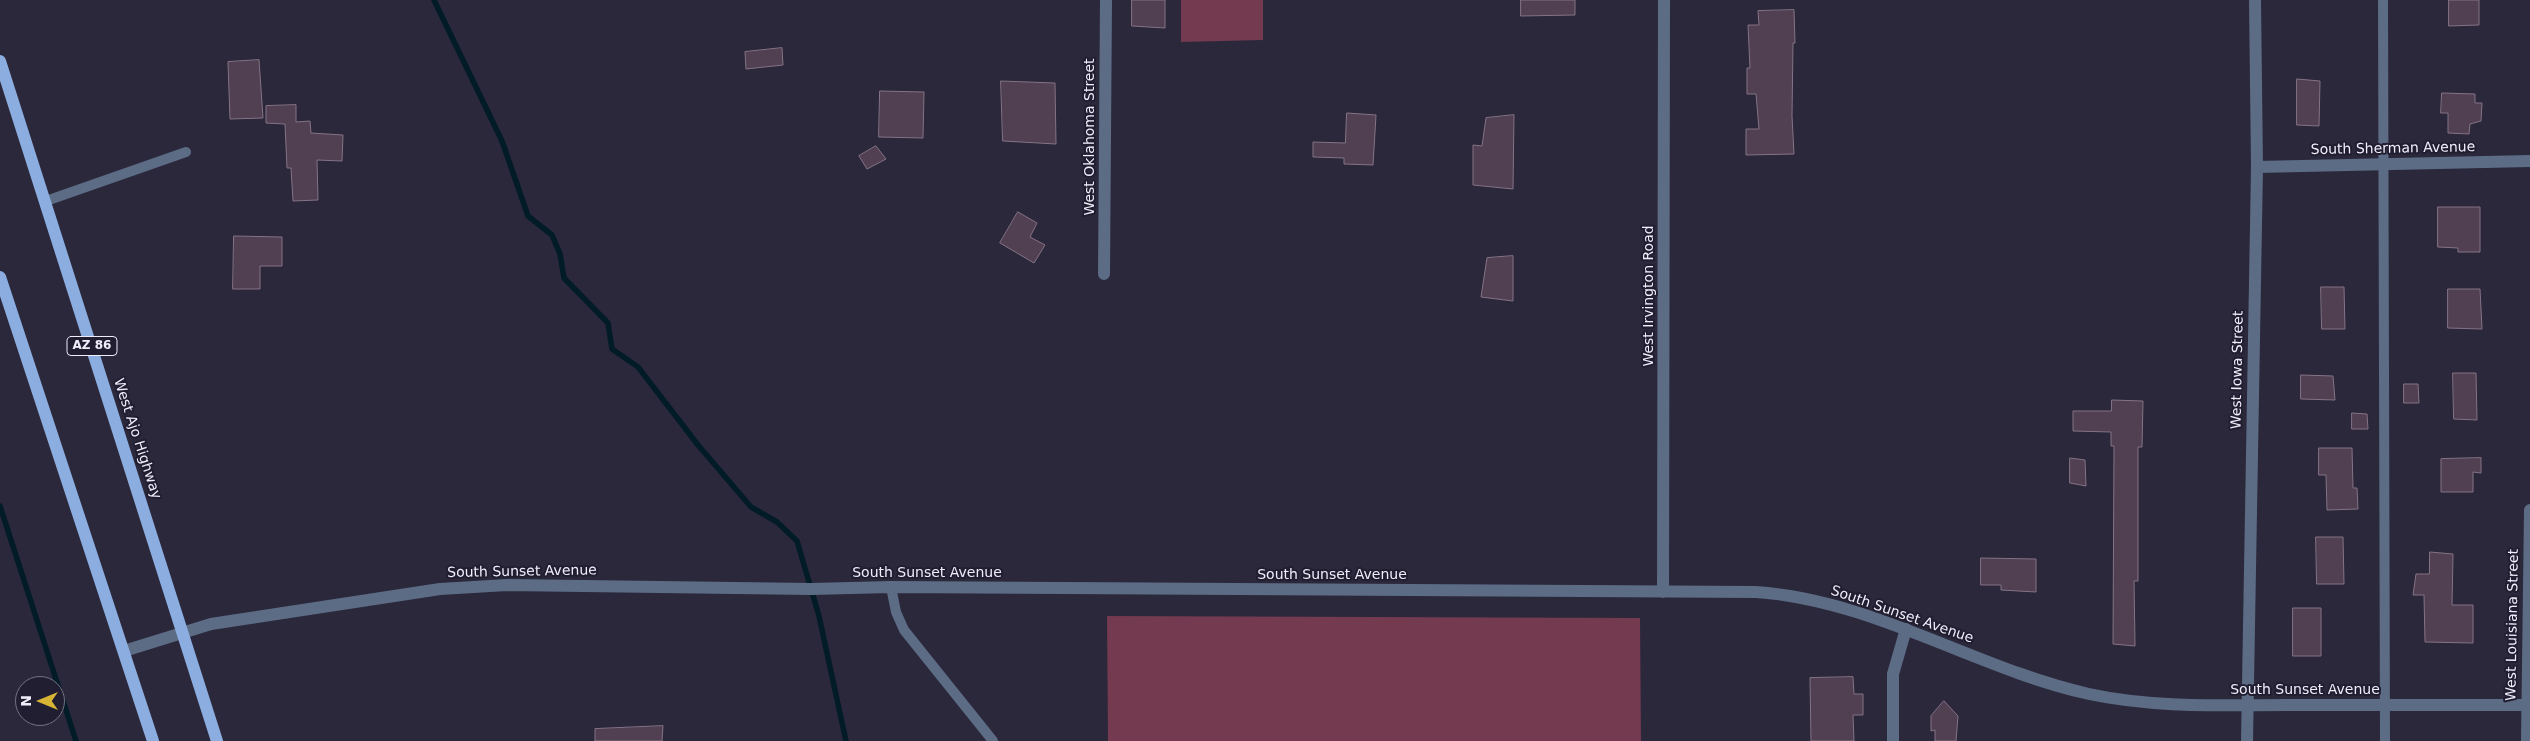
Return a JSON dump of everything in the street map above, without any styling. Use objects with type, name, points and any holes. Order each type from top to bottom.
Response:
[{"type":"main road","name":"West Ajo Highway","points":[[0,61],[217,741]]},
{"type":"main road","points":[[0,277],[153,741]]},
{"type":"street","name":"West Oklahoma Street","points":[[1104,274],[1106,0]]},
{"type":"street","name":"West Irvington Road","points":[[1663,592],[1664,0]]},
{"type":"street","name":"West Iowa Street","points":[[2247,741],[2246,705],[2257,168],[2254,0]]},
{"type":"street","name":"South Sherman Avenue","points":[[2257,168],[2530,161]]},
{"type":"street","name":"West Louisiana Street","points":[[2527,741],[2530,510]]},
{"type":"street","name":"South Sunset Avenue","points":[[124,651],[183,632],[230,621],[440,589],[508,585],[811,589],[891,587],[1783,594],[1829,603],[1906,629],[2041,682],[2146,704],[2528,705]]},
{"type":"street","points":[[1893,741],[1892,674],[1906,629]]},
{"type":"lane","points":[[2383,0],[2385,741]]},
{"type":"lane","points":[[46,201],[186,152]]},
{"type":"lane","points":[[891,587],[896,612],[904,630],[993,741]]},
{"type":"shaded area","points":[[1181,0],[1263,0],[1263,40],[1181,42]]},
{"type":"shaded area","points":[[1107,616],[1640,618],[1641,741],[1108,741]]},
{"type":"building","points":[[1132,0],[1165,0],[1165,28],[1132,26]]},
{"type":"building","points":[[1521,0],[1575,0],[1575,15],[1521,16]]},
{"type":"building","points":[[2449,0],[2479,0],[2479,25],[2449,26]]},
{"type":"building","points":[[1794,10],[1795,43],[1793,43],[1792,116],[1794,154],[1746,155],[1746,129],[1759,129],[1756,94],[1747,94],[1747,68],[1750,68],[1748,25],[1759,25],[1758,11]]},
{"type":"building","points":[[782,48],[783,65],[746,69],[745,52]]},
{"type":"building","points":[[259,60],[263,118],[230,119],[228,62]]},
{"type":"building","points":[[2297,79],[2320,81],[2319,126],[2297,125]]},
{"type":"building","points":[[1001,81],[1055,83],[1056,144],[1003,141]]},
{"type":"building","points":[[880,91],[924,92],[923,138],[879,137]]},
{"type":"building","points":[[2442,93],[2475,94],[2475,103],[2482,103],[2481,121],[2470,124],[2469,134],[2448,133],[2448,113],[2441,113]]},
{"type":"building","points":[[296,105],[296,122],[310,121],[311,133],[343,135],[342,161],[317,160],[318,200],[293,201],[291,168],[287,168],[285,124],[266,123],[266,106]]},
{"type":"building","points":[[1347,113],[1376,115],[1373,165],[1344,164],[1344,158],[1313,157],[1313,142],[1345,143]]},
{"type":"building","points":[[1514,115],[1513,189],[1473,185],[1473,145],[1482,146],[1486,118]]},
{"type":"building","points":[[876,146],[886,159],[867,169],[859,156]]},
{"type":"building","points":[[2438,207],[2480,207],[2480,252],[2458,252],[2458,248],[2438,247]]},
{"type":"building","points":[[1018,212],[1037,223],[1030,237],[1045,245],[1034,263],[1000,243]]},
{"type":"building","points":[[234,236],[282,237],[282,266],[260,266],[260,289],[233,289]]},
{"type":"building","points":[[1513,256],[1513,301],[1481,297],[1487,258]]},
{"type":"building","points":[[2321,287],[2344,287],[2345,329],[2322,329]]},
{"type":"building","points":[[2448,289],[2480,289],[2482,329],[2448,328]]},
{"type":"building","points":[[2453,373],[2476,373],[2477,420],[2454,419]]},
{"type":"building","points":[[2301,375],[2333,376],[2335,400],[2301,399]]},
{"type":"building","points":[[2404,384],[2418,384],[2419,403],[2404,403]]},
{"type":"building","points":[[2112,400],[2143,401],[2142,447],[2138,447],[2138,581],[2134,581],[2135,646],[2113,644],[2114,446],[2111,446],[2111,432],[2073,431],[2073,411],[2111,411]]},
{"type":"building","points":[[2352,413],[2367,414],[2368,429],[2352,429]]},
{"type":"building","points":[[2319,448],[2352,448],[2353,488],[2357,488],[2358,509],[2327,510],[2326,475],[2319,475]]},
{"type":"building","points":[[2070,458],[2085,460],[2086,486],[2070,483]]},
{"type":"building","points":[[2481,458],[2481,473],[2473,472],[2473,492],[2441,492],[2441,459]]},
{"type":"building","points":[[2316,537],[2343,537],[2344,584],[2317,584]]},
{"type":"building","points":[[2430,552],[2453,554],[2452,605],[2473,605],[2473,643],[2425,642],[2424,595],[2413,595],[2416,574],[2429,574]]},
{"type":"building","points":[[1981,558],[2036,559],[2036,592],[2001,590],[2001,585],[1981,585]]},
{"type":"building","points":[[2293,608],[2321,608],[2321,656],[2293,656]]},
{"type":"building","points":[[1853,677],[1854,694],[1863,694],[1863,715],[1853,715],[1854,741],[1811,741],[1810,678]]},
{"type":"building","points":[[1944,701],[1958,716],[1956,741],[1935,741],[1935,730],[1931,731],[1931,716]]},
{"type":"building","points":[[663,726],[662,741],[595,741],[595,729]]},
{"type":"waterway","points":[[434,0],[502,141],[528,216],[552,235],[560,254],[564,278],[608,323],[612,349],[638,367],[698,445],[751,507],[777,522],[797,541],[819,616],[846,741]]},
{"type":"waterway","points":[[0,506],[76,741]]}]
